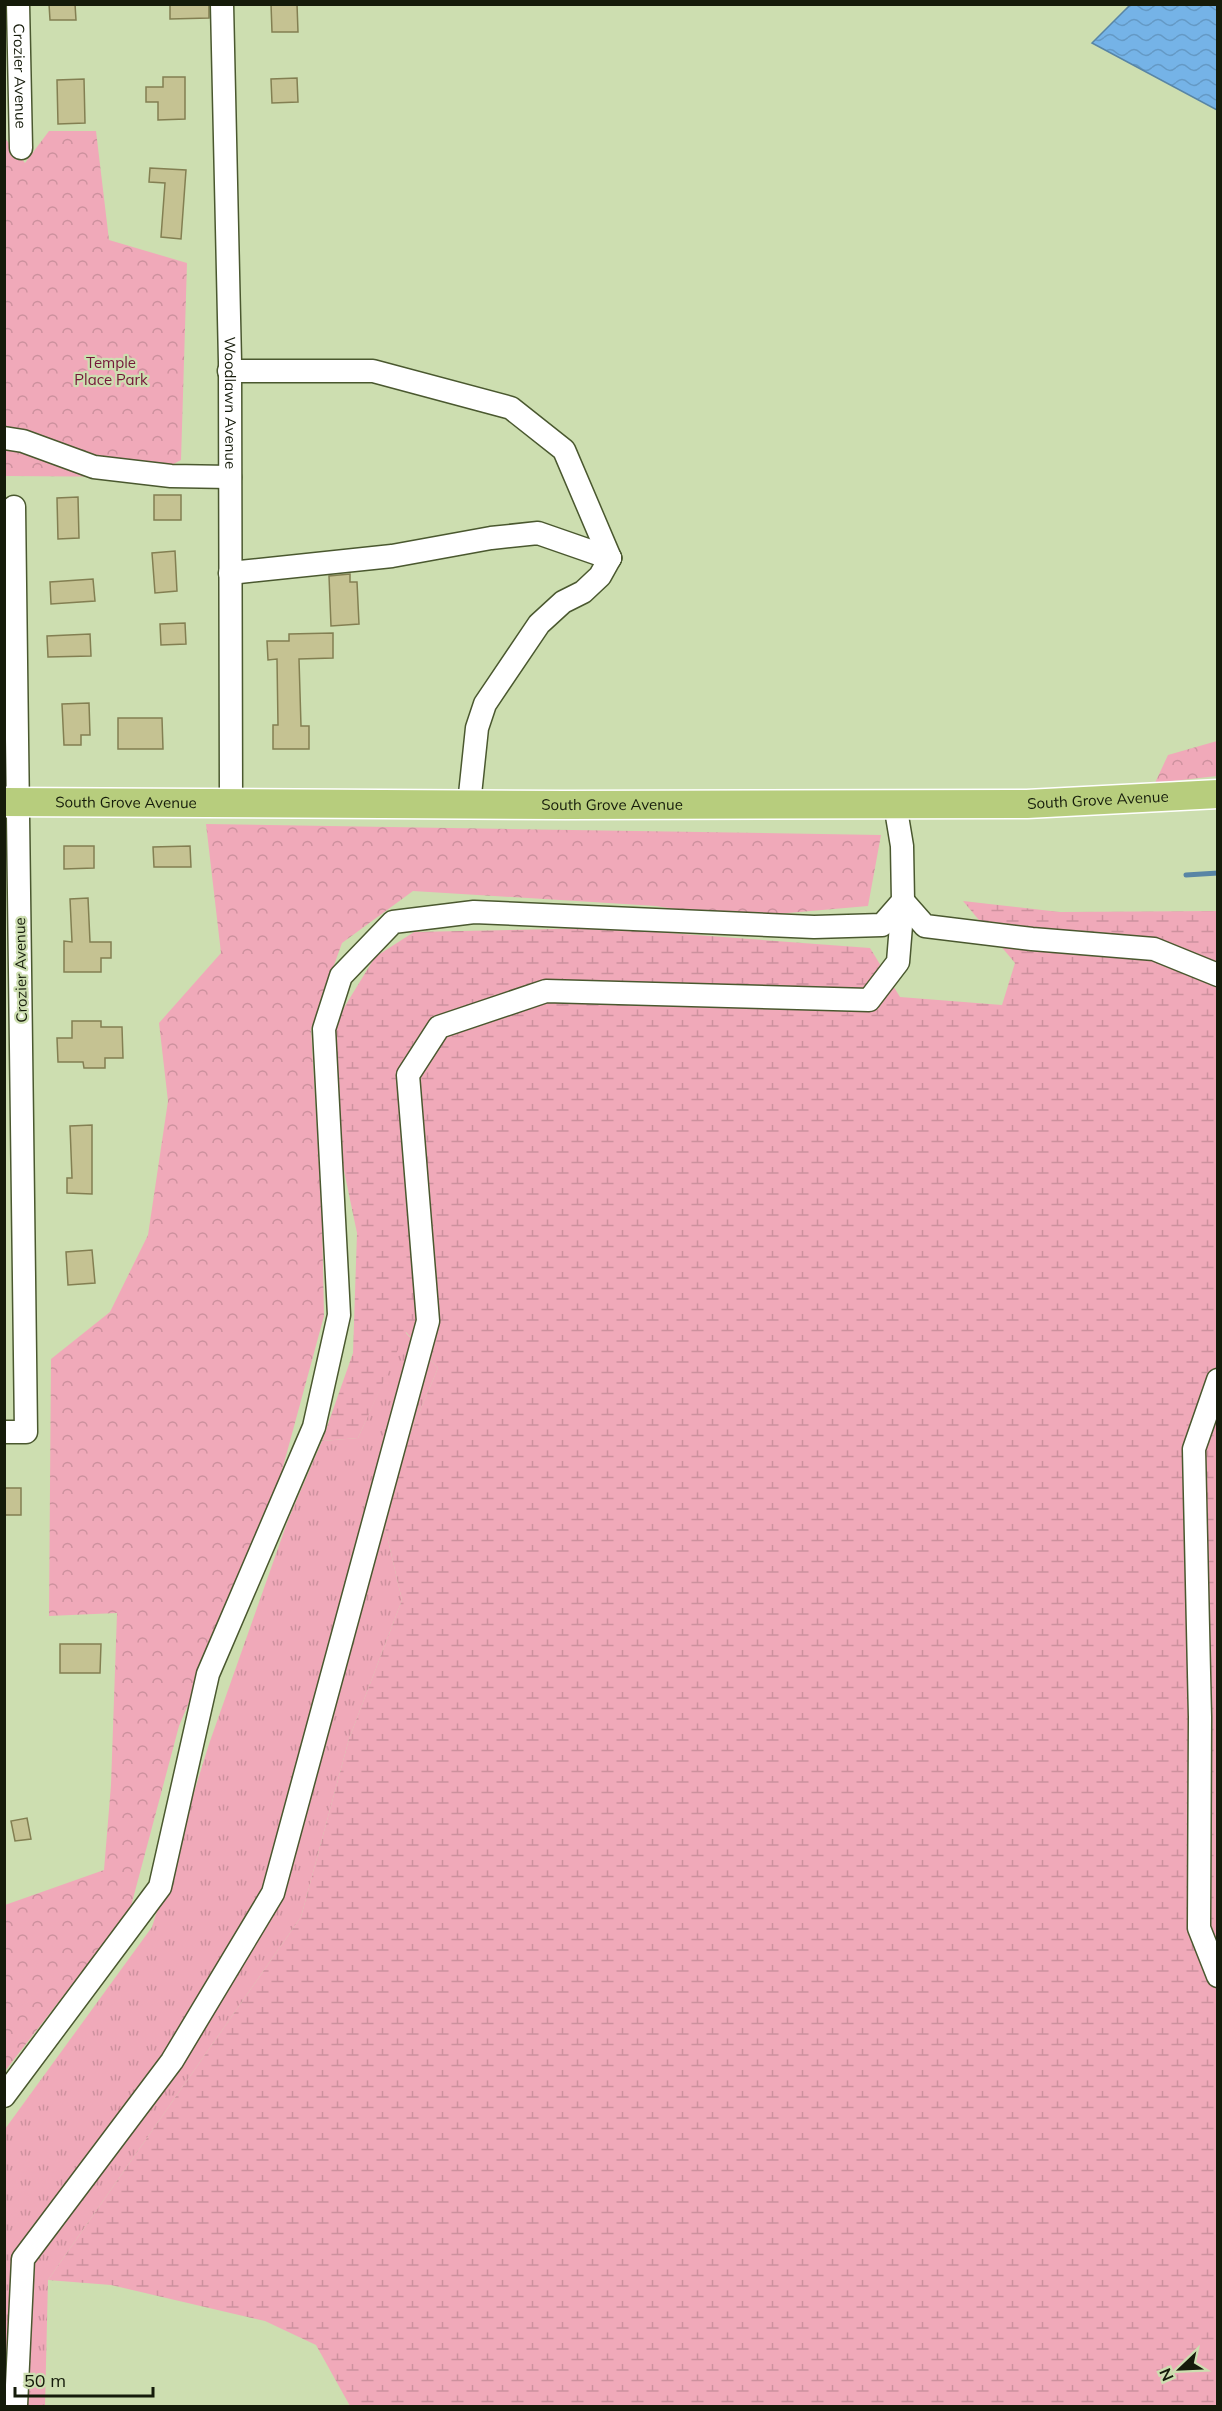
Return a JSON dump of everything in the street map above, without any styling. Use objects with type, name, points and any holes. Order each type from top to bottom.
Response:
[{"type":"main road","name":"South Grove Avenue","points":[[12,802],[1027,804],[1218,794]]},
{"type":"street","name":"Crozier Avenue","points":[[18,4],[21,148]]},
{"type":"street","name":"Woodlawn Avenue","points":[[222,4],[230,371],[231,802]]},
{"type":"street","points":[[230,371],[373,372],[511,408],[564,450],[610,558]]},
{"type":"street","points":[[4,438],[23,441],[94,467],[171,476],[230,477]]},
{"type":"street","name":"Crozier Avenue","points":[[14,507],[12,802],[15,1432]]},
{"type":"street","points":[[230,573],[392,556],[491,538],[538,533],[610,558]]},
{"type":"street","points":[[470,804],[477,728],[486,704],[539,624],[563,602],[583,592],[600,576],[610,558]]},
{"type":"street","points":[[15,2406],[23,2259],[172,2061],[273,1893],[428,1321],[408,1075],[439,1027],[546,991],[869,1000],[898,962],[903,901],[902,846],[896,804]]},
{"type":"street","points":[[903,901],[925,926],[1032,939],[1154,949],[1218,975]]},
{"type":"street","points":[[4,2096],[160,1887],[208,1674],[314,1427],[339,1315],[324,1029],[341,976],[393,922],[474,912],[814,927],[882,925],[903,901]]},
{"type":"street","points":[[1218,1380],[1194,1449],[1200,1717],[1199,1928],[1218,1976]]},
{"type":"green space","name":"Temple Place Park","points":[[49,131],[96,131],[109,240],[187,263],[181,460],[149,477],[5,476],[4,137],[25,163]]},
{"type":"green space","points":[[1217,741],[1217,776],[1155,783],[1168,755]]},
{"type":"green space","points":[[206,824],[881,835],[868,906],[729,918],[656,906],[413,891],[342,943],[311,1029],[322,1217],[324,1316],[274,1500],[179,1726],[130,1910],[5,2071],[5,1905],[104,1870],[111,1785],[117,1613],[49,1616],[51,1359],[110,1312],[148,1235],[168,1101],[159,1023],[221,953]]},
{"type":"green space","points":[[963,901],[1060,912],[1217,911],[1217,2406],[350,2406],[316,2345],[265,2321],[111,2285],[48,2280],[301,1917],[349,1739],[402,1600],[380,1506],[438,1368],[406,1332],[358,1438],[322,1441],[353,1353],[357,1233],[333,1118],[334,1024],[375,957],[414,932],[601,928],[870,948],[900,997],[1002,1005],[1015,963]]},
{"type":"green space","points":[[405,1332],[438,1368],[380,1506],[402,1600],[349,1739],[301,1917],[48,2280],[45,2406],[5,2406],[5,2129],[152,1927],[209,1744],[288,1520],[322,1441],[358,1438]]},
{"type":"water","points":[[1130,5],[1217,5],[1217,110],[1092,43]]},
{"type":"building","points":[[49,4],[75,4],[76,20],[50,20]]},
{"type":"building","points":[[170,4],[209,4],[209,18],[170,19]]},
{"type":"building","points":[[271,4],[297,4],[298,32],[272,32]]},
{"type":"building","points":[[163,77],[185,77],[185,119],[158,120],[158,102],[146,102],[146,87],[163,87]]},
{"type":"building","points":[[297,78],[298,102],[272,103],[271,79]]},
{"type":"building","points":[[84,79],[85,123],[58,124],[57,80]]},
{"type":"building","points":[[150,168],[186,170],[181,239],[161,237],[165,183],[149,182]]},
{"type":"building","points":[[154,495],[181,495],[181,520],[154,520]]},
{"type":"building","points":[[78,497],[79,538],[58,539],[57,498]]},
{"type":"building","points":[[175,551],[177,591],[155,593],[152,553]]},
{"type":"building","points":[[350,574],[350,582],[357,582],[359,624],[331,626],[329,576]]},
{"type":"building","points":[[93,579],[95,601],[51,604],[50,582]]},
{"type":"building","points":[[185,623],[186,644],[161,645],[160,624]]},
{"type":"building","points":[[333,633],[333,658],[299,659],[301,726],[309,726],[309,749],[273,749],[273,725],[278,725],[277,659],[268,660],[267,641],[289,641],[289,634]]},
{"type":"building","points":[[90,634],[91,656],[48,657],[47,636]]},
{"type":"building","points":[[89,703],[90,735],[81,735],[81,745],[64,745],[62,704]]},
{"type":"building","points":[[118,718],[162,718],[163,749],[118,749]]},
{"type":"building","points":[[64,846],[94,846],[94,868],[64,869]]},
{"type":"building","points":[[190,846],[191,867],[154,867],[153,847]]},
{"type":"building","points":[[88,898],[90,942],[111,942],[111,958],[101,958],[101,972],[64,972],[64,941],[72,942],[70,899]]},
{"type":"building","points":[[72,1021],[101,1021],[101,1027],[122,1027],[123,1058],[105,1058],[105,1068],[84,1068],[83,1062],[58,1062],[57,1038],[72,1038]]},
{"type":"building","points":[[92,1125],[92,1194],[67,1193],[67,1178],[72,1178],[70,1126]]},
{"type":"building","points":[[92,1250],[95,1283],[68,1285],[66,1252]]},
{"type":"building","points":[[4,1488],[21,1488],[21,1515],[4,1515]]},
{"type":"building","points":[[60,1644],[101,1644],[100,1673],[60,1673]]},
{"type":"building","points":[[27,1818],[31,1839],[15,1841],[11,1821]]},
{"type":"waterway","points":[[1186,875],[1218,873]]}]
